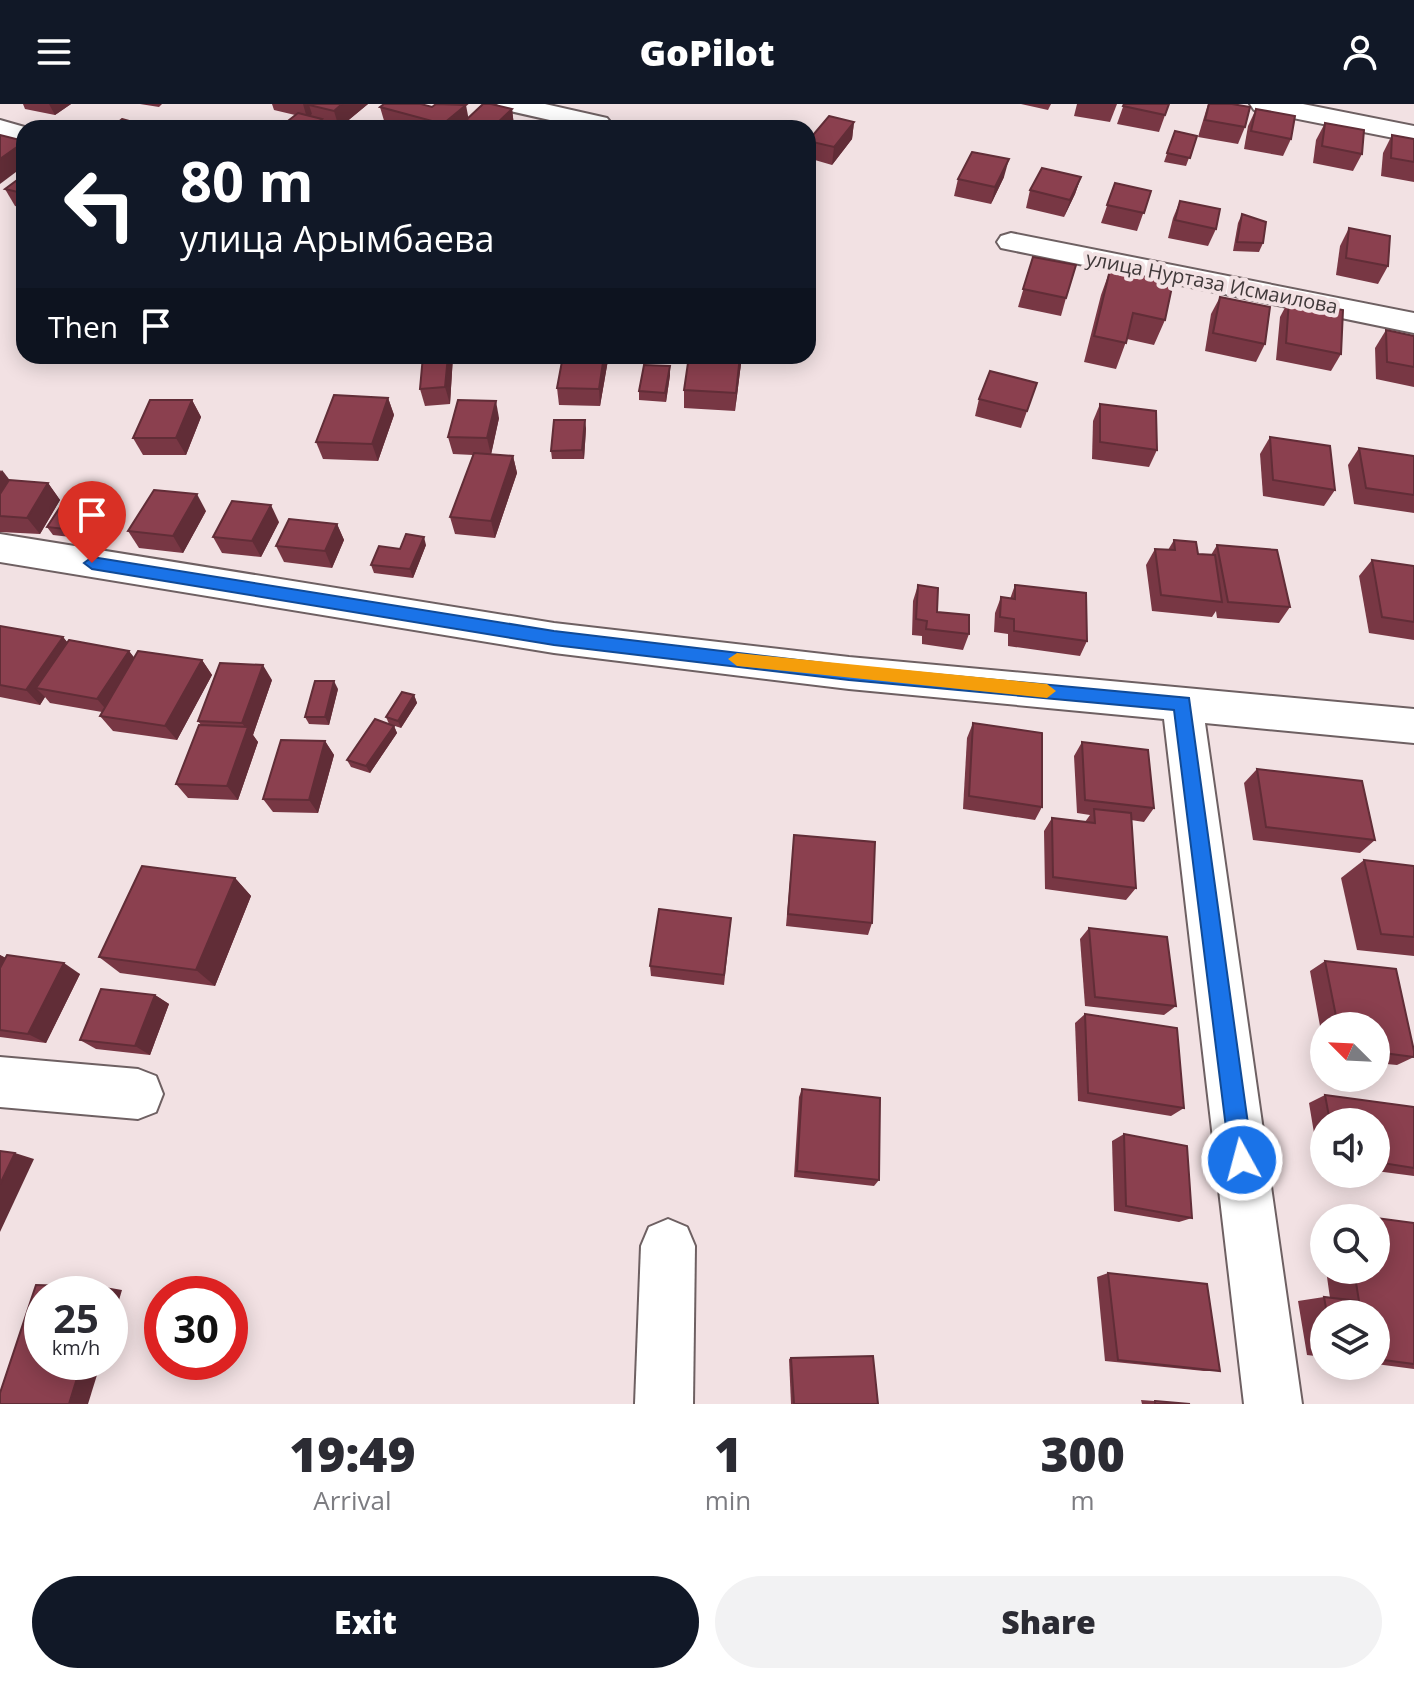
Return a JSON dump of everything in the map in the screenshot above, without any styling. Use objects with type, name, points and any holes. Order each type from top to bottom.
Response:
[{"type":"main road","points":[[1263,104],[1414,134]]},
{"type":"street","points":[[510,104],[584,120]]},
{"type":"street","name":"улица Нуртаза Исмаилова","points":[[1011,242],[1414,323]]},
{"type":"street","points":[[0,548],[554,638],[849,673],[1414,726]]},
{"type":"street","points":[[1182,703],[1273,1404]]},
{"type":"street","points":[[0,1082],[138,1094]]},
{"type":"street","points":[[664,1404],[668,1246]]},
{"type":"building","points":[[310,104],[342,104],[334,111]]},
{"type":"building","points":[[384,104],[432,107],[436,104],[466,105],[448,120],[428,120],[380,107]]},
{"type":"building","points":[[483,104],[512,109],[500,120],[466,120]]},
{"type":"building","points":[[1124,104],[1169,104],[1165,115]]},
{"type":"building","points":[[1209,104],[1250,107],[1245,127],[1205,120]]},
{"type":"building","points":[[1256,109],[1295,116],[1291,139],[1251,131]]},
{"type":"building","points":[[298,113],[322,119],[321,120],[289,120]]},
{"type":"building","points":[[829,116],[854,122],[834,147],[816,143],[816,131]]},
{"type":"building","points":[[1325,123],[1364,130],[1362,154],[1322,146]]},
{"type":"building","points":[[1175,131],[1197,136],[1190,158],[1167,153]]},
{"type":"building","points":[[0,135],[16,139],[16,148],[0,159]]},
{"type":"building","points":[[1392,135],[1414,139],[1414,162],[1391,158]]},
{"type":"building","points":[[972,152],[1009,159],[995,187],[958,179]]},
{"type":"building","points":[[1042,168],[1081,177],[1070,200],[1030,190]]},
{"type":"building","points":[[16,181],[16,192],[5,189]]},
{"type":"building","points":[[1115,183],[1151,191],[1144,213],[1107,205]]},
{"type":"building","points":[[1180,201],[1220,209],[1216,229],[1175,220]]},
{"type":"building","points":[[1242,214],[1266,222],[1263,243],[1237,242]]},
{"type":"building","points":[[1349,228],[1390,236],[1388,266],[1346,258]]},
{"type":"building","points":[[1033,257],[1076,265],[1066,298],[1023,289]]},
{"type":"building","points":[[1110,270],[1173,282],[1165,320],[1133,313],[1126,343],[1094,336]]},
{"type":"building","points":[[1220,297],[1270,307],[1265,344],[1213,333]]},
{"type":"building","points":[[1289,300],[1343,310],[1341,354],[1286,343]]},
{"type":"building","points":[[1386,330],[1414,336],[1414,367],[1387,362]]},
{"type":"building","points":[[422,364],[447,364],[445,387],[420,389]]},
{"type":"building","points":[[562,364],[603,364],[599,389],[557,388]]},
{"type":"building","points":[[688,364],[739,364],[736,393],[684,390]]},
{"type":"building","points":[[644,365],[670,366],[665,393],[639,391]]},
{"type":"building","points":[[990,371],[1037,383],[1027,411],[979,399]]},
{"type":"building","points":[[334,395],[388,398],[372,444],[316,442]]},
{"type":"building","points":[[150,400],[192,400],[176,438],[133,438]]},
{"type":"building","points":[[458,400],[496,401],[487,438],[448,437]]},
{"type":"building","points":[[1100,404],[1156,411],[1157,450],[1100,442]]},
{"type":"building","points":[[554,420],[585,420],[582,450],[551,451]]},
{"type":"building","points":[[1270,437],[1330,446],[1335,490],[1273,480]]},
{"type":"building","points":[[1359,448],[1414,456],[1414,495],[1366,488]]},
{"type":"building","points":[[474,453],[513,456],[491,521],[450,517]]},
{"type":"building","points":[[9,480],[48,483],[27,518],[0,516],[0,494]]},
{"type":"building","points":[[154,490],[197,494],[173,536],[128,531]]},
{"type":"building","points":[[64,501],[98,504],[82,531],[47,527]]},
{"type":"building","points":[[232,501],[271,505],[252,541],[213,537]]},
{"type":"building","points":[[289,519],[337,524],[325,551],[276,546]]},
{"type":"building","points":[[406,534],[424,537],[410,569],[371,565],[379,546],[400,549]]},
{"type":"building","points":[[1174,540],[1196,542],[1198,554],[1215,555],[1222,602],[1161,595],[1155,549],[1175,550]]},
{"type":"building","points":[[1217,545],[1277,550],[1290,607],[1228,602]]},
{"type":"building","points":[[1372,560],[1414,566],[1414,622],[1382,617]]},
{"type":"building","points":[[918,585],[938,588],[937,612],[969,615],[969,634],[926,629],[927,621],[916,619]]},
{"type":"building","points":[[1015,585],[1086,593],[1087,641],[1014,631],[1014,619],[1000,617],[1001,597],[1015,599]]},
{"type":"building","points":[[0,626],[63,637],[26,690],[0,685]]},
{"type":"building","points":[[69,640],[129,651],[97,699],[36,688]]},
{"type":"building","points":[[138,651],[202,660],[165,726],[100,716]]},
{"type":"building","points":[[220,663],[263,665],[242,723],[198,721]]},
{"type":"building","points":[[315,681],[334,681],[325,717],[305,717]]},
{"type":"building","points":[[402,692],[414,695],[398,721],[386,717]]},
{"type":"building","points":[[375,719],[394,726],[366,766],[347,760]]},
{"type":"building","points":[[973,723],[1042,733],[1042,807],[969,796]]},
{"type":"building","points":[[199,725],[248,727],[227,786],[176,784]]},
{"type":"building","points":[[281,740],[325,741],[309,800],[263,799]]},
{"type":"building","points":[[1082,742],[1148,750],[1154,808],[1085,800]]},
{"type":"building","points":[[1257,769],[1362,781],[1375,840],[1266,827]]},
{"type":"building","points":[[1094,809],[1131,813],[1136,888],[1053,877],[1052,818],[1095,823]]},
{"type":"building","points":[[794,835],[875,842],[872,923],[788,914]]},
{"type":"building","points":[[1364,860],[1414,866],[1414,937],[1381,934]]},
{"type":"building","points":[[142,866],[235,878],[196,970],[99,957]]},
{"type":"building","points":[[659,909],[731,918],[724,975],[650,966]]},
{"type":"building","points":[[1089,928],[1167,937],[1176,1006],[1095,997]]},
{"type":"building","points":[[7,955],[64,963],[28,1034],[0,1030],[0,968]]},
{"type":"building","points":[[1325,961],[1396,969],[1414,1057],[1390,1054],[1390,1012],[1335,1012]]},
{"type":"building","points":[[101,989],[155,995],[135,1046],[80,1040]]},
{"type":"building","points":[[1085,1014],[1177,1028],[1184,1108],[1088,1093]]},
{"type":"building","points":[[802,1089],[880,1098],[879,1180],[797,1171]]},
{"type":"building","points":[[1325,1095],[1414,1107],[1414,1168],[1390,1164],[1390,1108],[1327,1108]]},
{"type":"building","points":[[1124,1134],[1187,1146],[1192,1218],[1126,1206]]},
{"type":"building","points":[[0,1151],[15,1153],[0,1184]]},
{"type":"building","points":[[1390,1220],[1414,1223],[1414,1364],[1390,1361],[1390,1300],[1359,1300],[1356,1284],[1390,1284]]},
{"type":"building","points":[[1108,1273],[1207,1284],[1220,1371],[1118,1360]]},
{"type":"building","points":[[24,1321],[24,1380],[76,1380],[69,1404],[0,1404],[0,1393]]},
{"type":"building","points":[[873,1356],[878,1404],[794,1404],[791,1358]]},
{"type":"building","points":[[1155,1401],[1190,1404],[1155,1404]]},
{"type":"slow traffic","points":[[737,659],[849,673],[1047,691]]},
{"type":"route","points":[[92,563],[554,638],[849,673],[1182,703],[1242,1160]]}]
